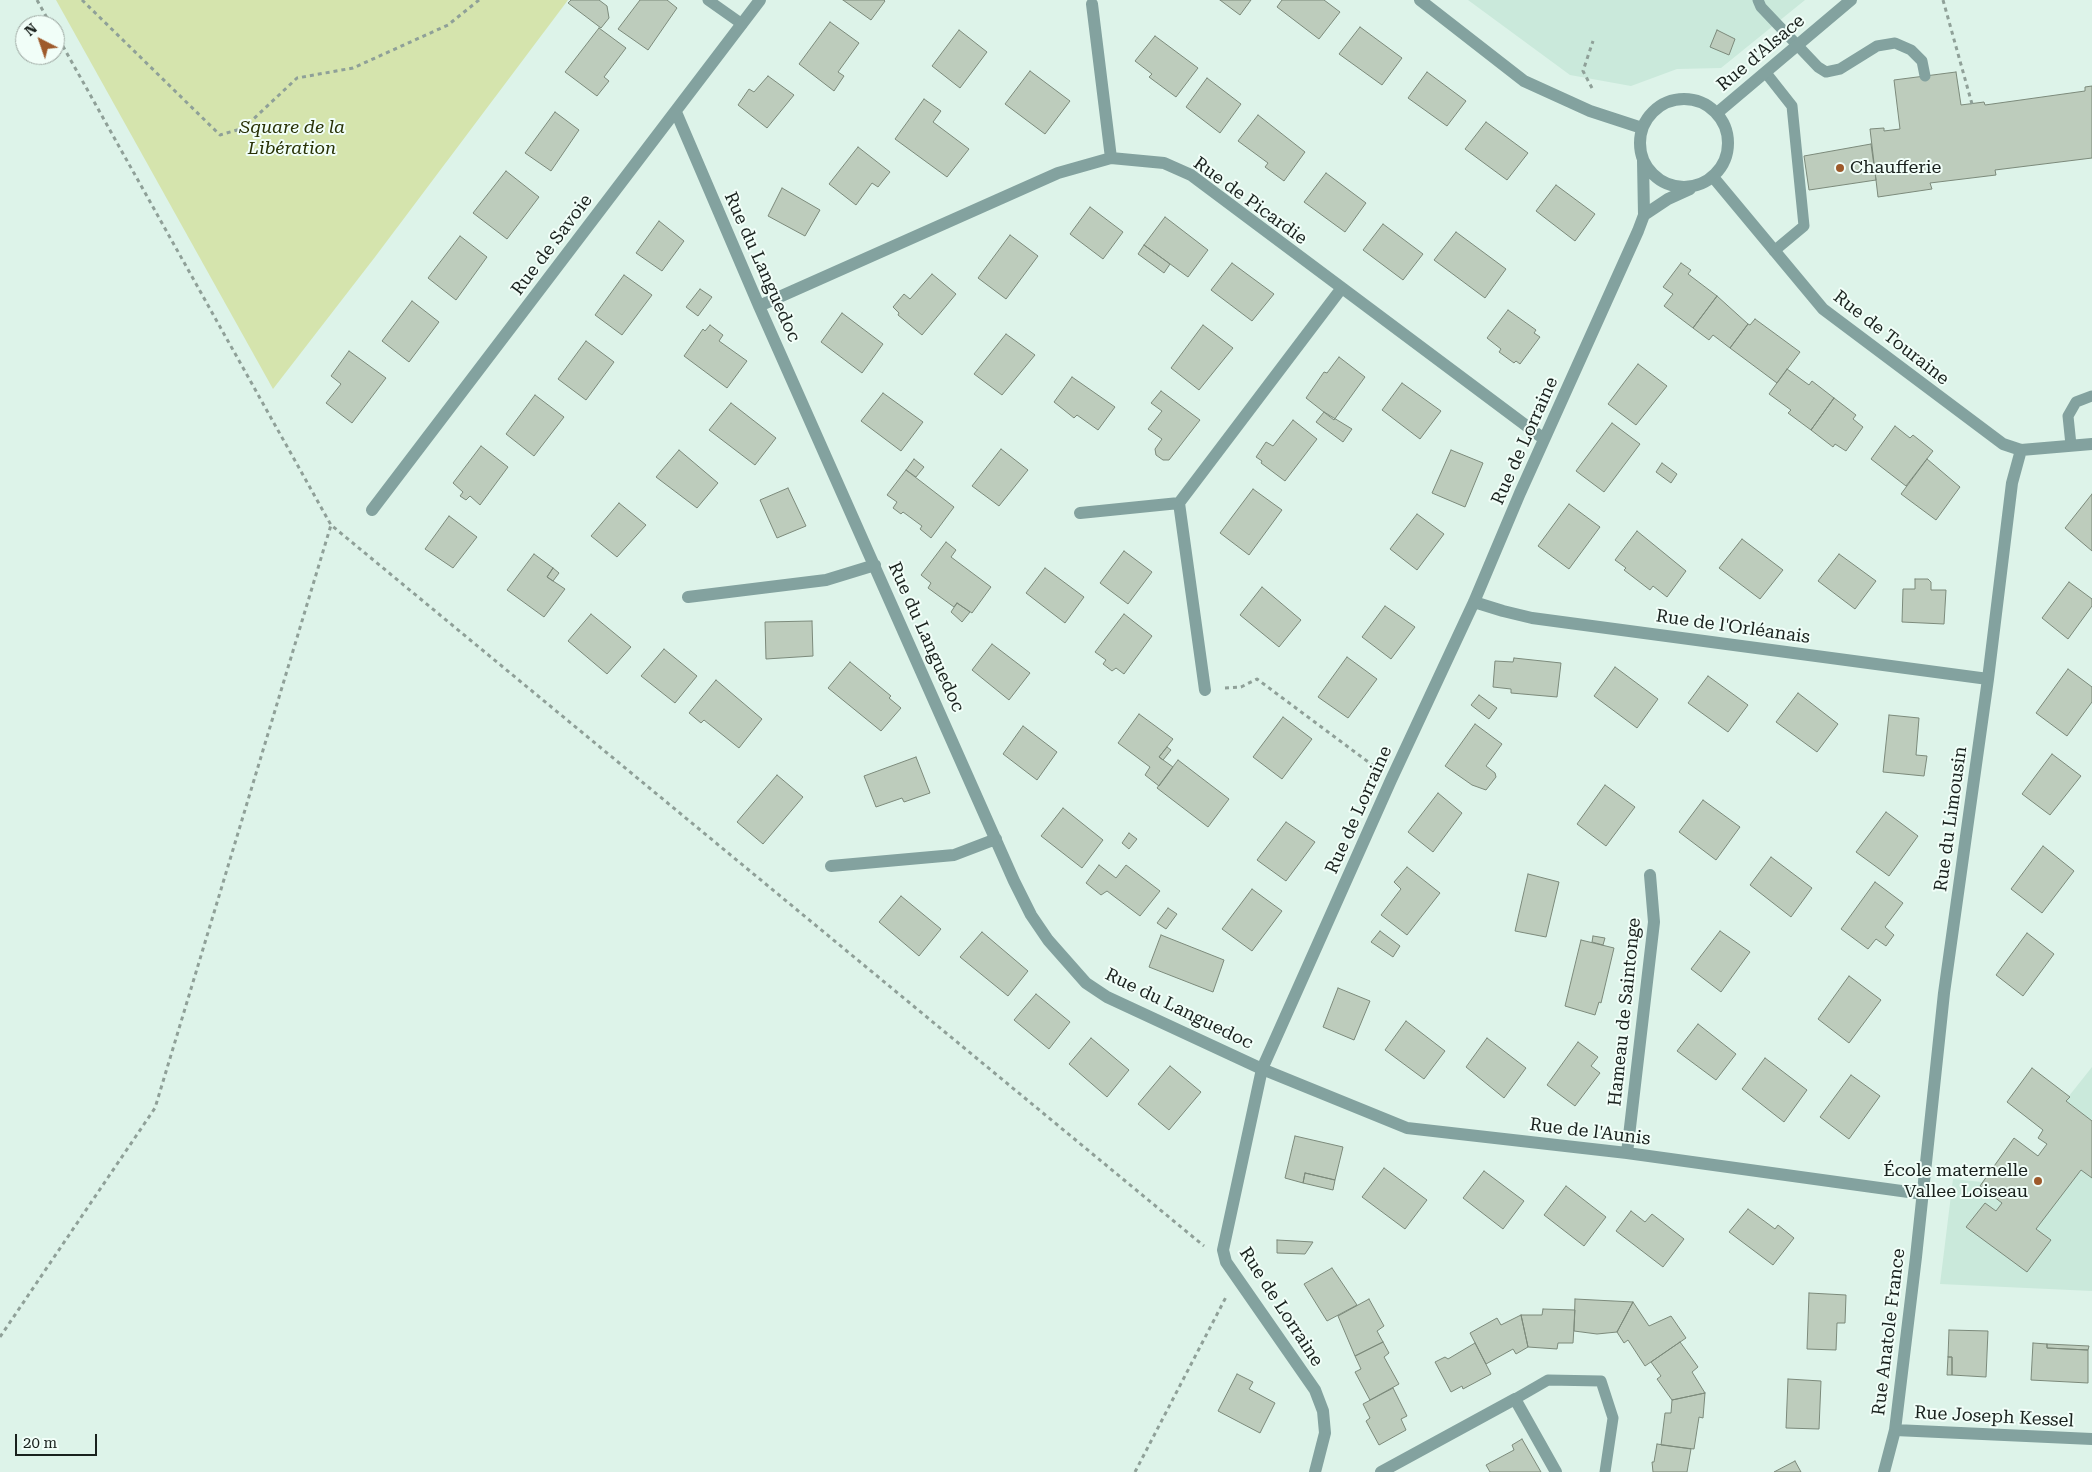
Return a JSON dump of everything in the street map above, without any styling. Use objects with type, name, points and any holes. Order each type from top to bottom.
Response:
[{"type":"street","name":"Rue de Savoie","points":[[372,510],[760,0]]},
{"type":"street","points":[[1420,0],[1524,81],[1590,110],[1642,128]]},
{"type":"street","name":"Rue d'Alsace","points":[[1716,113],[1851,0]]},
{"type":"street","points":[[1092,4],[1112,158]]},
{"type":"street","points":[[1644,215],[1668,200],[1707,182],[1726,159],[1729,145],[1727,131],[1716,113],[1698,101],[1684,98],[1670,101],[1658,108],[1648,118],[1642,128],[1639,146],[1643,161],[1651,174],[1663,183],[1678,188],[1693,187]]},
{"type":"street","name":"Rue du Languedoc","points":[[676,112],[759,306],[1030,915],[1065,962],[1086,983],[1114,1001],[1262,1069]]},
{"type":"street","name":"Rue de Picardie","points":[[759,306],[1058,173],[1112,158],[1164,164],[1191,175],[1544,439]]},
{"type":"street","name":"Rue de Lorraine","points":[[1319,1471],[1325,1432],[1324,1412],[1314,1390],[1232,1272],[1226,1262],[1223,1250],[1262,1069],[1391,780],[1474,602],[1644,215],[1643,161]]},
{"type":"street","name":"Rue de Touraine","points":[[1713,177],[1823,309],[2003,444],[2021,450],[2092,444]]},
{"type":"street","points":[[1205,690],[1179,503],[1341,289]]},
{"type":"street","name":"Rue du Limousin","points":[[1923,1194],[1944,992],[1988,679],[2012,483],[2021,450]]},
{"type":"street","points":[[1080,513],[1179,503]]},
{"type":"street","points":[[688,597],[826,580],[875,565]]},
{"type":"street","name":"Rue de l'Orléanais","points":[[1474,602],[1532,618],[1988,679]]},
{"type":"street","points":[[831,866],[954,855],[996,839]]},
{"type":"street","name":"Hameau de Saintonge","points":[[1628,1153],[1654,922],[1650,875]]},
{"type":"street","name":"Rue de l'Aunis","points":[[1262,1069],[1407,1128],[1628,1153],[1923,1194]]},
{"type":"street","name":"Rue Anatole France","points":[[1884,1472],[1894,1430],[1923,1194]]},
{"type":"street","points":[[1381,1472],[1515,1399],[1556,1472]]},
{"type":"street","name":"Rue Joseph Kessel","points":[[1894,1430],[2092,1439]]},
{"type":"lane","points":[[708,0],[742,24]]},
{"type":"lane","points":[[1760,4],[1818,67],[1826,72],[1840,69],[1877,46],[1895,43],[1911,50],[1922,61],[1925,76]]},
{"type":"lane","points":[[1766,73],[1792,106],[1804,226],[1774,251]]},
{"type":"lane","points":[[2071,446],[2068,416],[2076,402],[2092,396]]},
{"type":"lane","points":[[1515,1399],[1548,1380],[1601,1381],[1612,1409],[1613,1418],[1605,1472]]},
{"type":"path","points":[[37,0],[45,15]]},
{"type":"path","points":[[82,0],[220,135],[244,128],[297,78],[353,68],[448,25],[479,0]]},
{"type":"path","points":[[1943,0],[1972,104]]},
{"type":"path","points":[[1590,110],[1594,93],[1583,71],[1593,41]]},
{"type":"path","points":[[65,50],[331,525],[1206,1247]]},
{"type":"path","points":[[0,1337],[155,1108],[331,525]]},
{"type":"path","points":[[1205,690],[1241,686],[1257,679],[1391,780]]},
{"type":"path","points":[[1135,1472],[1228,1295],[1223,1288]]},
{"type":"shaded area","points":[[1468,0],[1805,0],[1721,68],[1677,69],[1631,86],[1570,75]]},
{"type":"shaded area","name":"École maternelle Vallee Loiseau","points":[[2092,1067],[2092,1291],[1940,1284],[1953,1179],[1982,1182],[2014,1138],[2038,1156],[2047,1145],[2038,1138],[2043,1130],[2007,1102],[2032,1068],[2069,1096]]},
{"type":"green space","name":"Square de la Libération","points":[[56,0],[568,0],[375,257],[273,389]]},
{"type":"building","points":[[571,0],[599,0],[607,6],[609,18],[601,28],[568,3]]},
{"type":"building","points":[[640,0],[667,0],[677,8],[648,50],[618,29]]},
{"type":"building","points":[[843,0],[884,0],[885,1],[871,20]]},
{"type":"building","points":[[1220,0],[1251,0],[1240,15]]},
{"type":"building","points":[[1282,0],[1324,0],[1340,12],[1319,39],[1277,7]]},
{"type":"building","points":[[830,22],[859,43],[838,72],[844,76],[834,91],[799,64]]},
{"type":"building","points":[[1360,27],[1402,58],[1382,85],[1339,54]]},
{"type":"building","points":[[599,28],[626,48],[604,77],[609,81],[597,96],[565,72]]},
{"type":"building","points":[[959,30],[987,52],[960,88],[932,66]]},
{"type":"building","points":[[1717,30],[1735,39],[1729,55],[1710,47]]},
{"type":"building","points":[[1155,36],[1198,68],[1176,97],[1149,77],[1152,74],[1135,61]]},
{"type":"building","points":[[1030,71],[1070,101],[1045,134],[1005,104]]},
{"type":"building","points":[[1427,72],[1466,101],[1447,126],[1408,98]]},
{"type":"building","points":[[1956,72],[1961,105],[1984,102],[1985,105],[2085,91],[2085,87],[2092,86],[2092,158],[1995,170],[1996,175],[1930,183],[1932,189],[1878,197],[1870,129],[1884,128],[1884,131],[1900,129],[1894,80]]},
{"type":"building","points":[[768,76],[794,95],[767,128],[738,105],[749,89],[754,92]]},
{"type":"building","points":[[1207,78],[1241,104],[1220,133],[1186,107]]},
{"type":"building","points":[[924,99],[941,111],[933,122],[969,149],[947,177],[895,139]]},
{"type":"building","points":[[555,112],[579,130],[551,171],[525,153]]},
{"type":"building","points":[[1258,115],[1305,152],[1284,181],[1265,167],[1268,163],[1238,141]]},
{"type":"building","points":[[1486,122],[1528,153],[1507,180],[1465,149]]},
{"type":"building","name":"Chaufferie","points":[[1871,144],[1876,180],[1809,190],[1804,156]]},
{"type":"building","points":[[858,147],[890,172],[878,187],[872,183],[856,205],[829,184]]},
{"type":"building","points":[[506,171],[539,197],[507,239],[473,213]]},
{"type":"building","points":[[1326,173],[1366,203],[1345,232],[1304,202]]},
{"type":"building","points":[[1556,185],[1595,214],[1575,241],[1536,211]]},
{"type":"building","points":[[782,188],[820,210],[805,236],[768,216]]},
{"type":"building","points":[[1090,207],[1123,232],[1103,259],[1070,234]]},
{"type":"building","points":[[1165,217],[1208,250],[1188,277],[1144,245]]},
{"type":"building","points":[[659,221],[684,241],[662,271],[636,253]]},
{"type":"building","points":[[1383,224],[1423,254],[1403,280],[1363,250]]},
{"type":"building","points":[[1456,232],[1506,269],[1485,298],[1434,260]]},
{"type":"building","points":[[1010,235],[1038,256],[1006,299],[978,278]]},
{"type":"building","points":[[460,236],[487,257],[456,300],[428,278]]},
{"type":"building","points":[[1144,245],[1170,264],[1164,273],[1138,254]]},
{"type":"building","points":[[1232,263],[1274,294],[1252,321],[1211,290]]},
{"type":"building","points":[[1681,263],[1691,270],[1688,274],[1717,296],[1693,328],[1664,306],[1673,294],[1663,287]]},
{"type":"building","points":[[932,274],[956,294],[922,335],[898,315],[899,313],[893,307],[904,294],[910,299]]},
{"type":"building","points":[[624,275],[652,295],[622,335],[595,315]]},
{"type":"building","points":[[700,289],[712,297],[698,316],[686,307]]},
{"type":"building","points":[[1717,296],[1748,324],[1730,348],[1713,335],[1709,340],[1693,328]]},
{"type":"building","points":[[412,301],[439,322],[409,362],[382,341]]},
{"type":"building","points":[[1508,310],[1536,330],[1534,333],[1540,337],[1520,364],[1516,361],[1514,363],[1499,352],[1501,349],[1487,338]]},
{"type":"building","points":[[842,313],[883,344],[862,373],[821,342]]},
{"type":"building","points":[[1755,319],[1800,352],[1777,383],[1730,348],[1748,324],[1750,325]]},
{"type":"building","points":[[710,325],[723,335],[719,341],[747,361],[727,388],[684,356],[703,329],[705,331]]},
{"type":"building","points":[[1203,325],[1233,348],[1199,390],[1171,368]]},
{"type":"building","points":[[1006,334],[1035,355],[1002,395],[974,374]]},
{"type":"building","points":[[586,341],[614,362],[586,400],[558,379]]},
{"type":"building","points":[[349,351],[386,378],[352,423],[326,403],[341,384],[331,376]]},
{"type":"building","points":[[1339,357],[1365,377],[1334,420],[1306,398],[1324,372],[1327,373]]},
{"type":"building","points":[[1638,364],[1667,386],[1636,425],[1608,404]]},
{"type":"building","points":[[1787,369],[1809,385],[1812,381],[1834,398],[1811,430],[1788,413],[1791,410],[1769,394]]},
{"type":"building","points":[[1072,377],[1115,407],[1098,430],[1077,415],[1074,418],[1054,402]]},
{"type":"building","points":[[1402,383],[1441,411],[1420,439],[1382,410]]},
{"type":"building","points":[[1161,391],[1200,420],[1169,460],[1163,460],[1156,455],[1155,449],[1162,439],[1148,429],[1162,411],[1151,403]]},
{"type":"building","points":[[883,393],[923,422],[901,451],[861,421]]},
{"type":"building","points":[[535,395],[564,417],[534,456],[506,434]]},
{"type":"building","points":[[1834,398],[1856,415],[1853,419],[1863,427],[1846,451],[1835,444],[1833,447],[1811,430]]},
{"type":"building","points":[[731,403],[776,438],[755,465],[709,430]]},
{"type":"building","points":[[1324,412],[1352,429],[1343,442],[1316,422]]},
{"type":"building","points":[[1293,420],[1317,439],[1285,481],[1256,457],[1266,442],[1273,446]]},
{"type":"building","points":[[1612,423],[1640,444],[1604,492],[1576,471]]},
{"type":"building","points":[[1895,426],[1910,438],[1913,435],[1933,451],[1906,486],[1871,459]]},
{"type":"building","points":[[481,446],[508,467],[480,505],[470,496],[466,500],[460,496],[463,492],[453,483]]},
{"type":"building","points":[[1001,449],[1028,470],[999,506],[972,486]]},
{"type":"building","points":[[679,450],[718,483],[697,508],[656,477]]},
{"type":"building","points":[[1451,450],[1483,463],[1465,507],[1432,493]]},
{"type":"building","points":[[914,459],[924,467],[916,477],[906,470]]},
{"type":"building","points":[[1927,459],[1960,487],[1936,520],[1901,494]]},
{"type":"building","points":[[1662,463],[1677,474],[1671,483],[1656,472]]},
{"type":"building","points":[[906,470],[954,507],[931,538],[920,529],[922,526],[903,512],[901,514],[893,508],[897,502],[887,495]]},
{"type":"building","points":[[788,488],[806,526],[777,538],[760,500]]},
{"type":"building","points":[[1253,489],[1282,510],[1249,555],[1220,533]]},
{"type":"building","points":[[2092,494],[2092,551],[2065,528]]},
{"type":"building","points":[[619,503],[646,525],[617,557],[591,536]]},
{"type":"building","points":[[1569,504],[1600,527],[1569,569],[1538,546]]},
{"type":"building","points":[[1417,514],[1444,534],[1417,570],[1390,549]]},
{"type":"building","points":[[449,516],[477,537],[453,568],[425,549]]},
{"type":"building","points":[[1637,531],[1686,571],[1667,597],[1653,586],[1650,590],[1624,570],[1626,568],[1615,560]]},
{"type":"building","points":[[1742,539],[1783,570],[1760,599],[1719,568]]},
{"type":"building","points":[[946,542],[956,550],[951,557],[991,587],[972,613],[957,603],[954,607],[928,588],[931,583],[921,575]]},
{"type":"building","points":[[1124,551],[1152,572],[1128,604],[1100,583]]},
{"type":"building","points":[[534,554],[553,568],[547,577],[565,589],[544,617],[507,590]]},
{"type":"building","points":[[1839,554],[1876,581],[1855,609],[1818,581]]},
{"type":"building","points":[[553,568],[559,573],[553,581],[547,577]]},
{"type":"building","points":[[1045,568],[1084,597],[1065,623],[1026,593]]},
{"type":"building","points":[[1915,579],[1928,579],[1931,582],[1931,590],[1946,590],[1944,624],[1902,622],[1903,589],[1915,589]]},
{"type":"building","points":[[2069,582],[2092,599],[2092,606],[2068,639],[2042,618]]},
{"type":"building","points":[[1262,587],[1301,620],[1279,647],[1240,615]]},
{"type":"building","points":[[957,603],[970,612],[962,622],[951,612]]},
{"type":"building","points":[[1385,606],[1415,627],[1391,659],[1362,637]]},
{"type":"building","points":[[591,614],[631,647],[607,674],[568,641]]},
{"type":"building","points":[[1124,614],[1152,636],[1124,674],[1116,668],[1112,671],[1103,664],[1106,660],[1095,652]]},
{"type":"building","points":[[812,621],[813,656],[766,659],[765,622]]},
{"type":"building","points":[[992,644],[1030,673],[1009,700],[972,670]]},
{"type":"building","points":[[664,649],[697,676],[675,703],[641,676]]},
{"type":"building","points":[[1347,657],[1377,679],[1348,718],[1318,697]]},
{"type":"building","points":[[1514,658],[1561,663],[1557,697],[1511,693],[1511,689],[1493,687],[1495,661],[1513,662]]},
{"type":"building","points":[[850,662],[891,696],[889,698],[901,708],[881,731],[828,688]]},
{"type":"building","points":[[1615,667],[1658,699],[1637,728],[1594,696]]},
{"type":"building","points":[[2068,669],[2092,687],[2092,702],[2067,736],[2036,713]]},
{"type":"building","points":[[1708,676],[1748,705],[1728,732],[1688,703]]},
{"type":"building","points":[[716,680],[762,719],[739,748],[704,720],[701,723],[689,713]]},
{"type":"building","points":[[1798,693],[1838,724],[1817,752],[1776,722]]},
{"type":"building","points":[[1479,695],[1497,708],[1489,719],[1471,705]]},
{"type":"building","points":[[1139,714],[1173,739],[1159,757],[1173,767],[1159,786],[1145,775],[1150,767],[1118,743]]},
{"type":"building","points":[[1889,715],[1919,718],[1916,755],[1927,756],[1924,776],[1883,772]]},
{"type":"building","points":[[1283,717],[1312,739],[1282,779],[1253,757]]},
{"type":"building","points":[[1475,724],[1502,744],[1486,766],[1495,773],[1496,777],[1486,790],[1472,785],[1445,766]]},
{"type":"building","points":[[1023,726],[1057,752],[1037,780],[1003,754]]},
{"type":"building","points":[[1167,747],[1171,750],[1163,760],[1159,757]]},
{"type":"building","points":[[2052,754],[2081,776],[2050,815],[2022,794]]},
{"type":"building","points":[[916,757],[930,793],[904,802],[902,798],[876,807],[864,776]]},
{"type":"building","points":[[1178,760],[1229,799],[1208,827],[1157,788]]},
{"type":"building","points":[[777,775],[803,797],[763,844],[737,822]]},
{"type":"building","points":[[1605,785],[1635,807],[1606,846],[1577,824]]},
{"type":"building","points":[[1438,793],[1462,813],[1433,852],[1408,832]]},
{"type":"building","points":[[1703,800],[1740,827],[1716,860],[1679,832]]},
{"type":"building","points":[[1063,808],[1103,840],[1082,868],[1041,836]]},
{"type":"building","points":[[1886,812],[1918,836],[1889,876],[1856,852]]},
{"type":"building","points":[[1286,822],[1315,842],[1286,881],[1257,860]]},
{"type":"building","points":[[1129,833],[1137,839],[1129,849],[1122,843]]},
{"type":"building","points":[[2043,846],[2074,871],[2042,913],[2011,889]]},
{"type":"building","points":[[1771,857],[1812,888],[1791,917],[1750,885]]},
{"type":"building","points":[[1099,865],[1116,878],[1126,865],[1160,891],[1140,916],[1107,891],[1101,895],[1086,883]]},
{"type":"building","points":[[1407,867],[1440,893],[1407,935],[1381,915],[1401,889],[1394,882]]},
{"type":"building","points":[[1528,874],[1559,882],[1546,937],[1515,931]]},
{"type":"building","points":[[1875,882],[1903,903],[1885,927],[1894,935],[1886,946],[1876,939],[1868,949],[1841,929]]},
{"type":"building","points":[[1252,889],[1282,911],[1252,951],[1222,929]]},
{"type":"building","points":[[901,896],[941,929],[919,956],[879,922]]},
{"type":"building","points":[[1168,908],[1177,914],[1166,929],[1157,923]]},
{"type":"building","points":[[1380,931],[1400,946],[1393,957],[1371,942]]},
{"type":"building","points":[[1720,931],[1750,952],[1721,992],[1691,969]]},
{"type":"building","points":[[982,932],[1028,971],[1008,996],[960,957]]},
{"type":"building","points":[[2027,933],[2054,954],[2023,996],[1996,975]]},
{"type":"building","points":[[1161,935],[1224,960],[1213,992],[1149,967]]},
{"type":"building","points":[[1593,936],[1605,938],[1603,945],[1592,942]]},
{"type":"building","points":[[1581,940],[1614,948],[1601,1003],[1599,1002],[1595,1015],[1565,1006]]},
{"type":"building","points":[[1849,976],[1881,1000],[1849,1043],[1818,1019]]},
{"type":"building","points":[[1338,988],[1370,1001],[1354,1040],[1323,1027]]},
{"type":"building","points":[[1036,994],[1070,1022],[1049,1049],[1014,1020]]},
{"type":"building","points":[[1406,1021],[1445,1051],[1424,1079],[1385,1050]]},
{"type":"building","points":[[1698,1024],[1736,1054],[1716,1080],[1677,1051]]},
{"type":"building","points":[[1091,1038],[1129,1070],[1107,1097],[1069,1064]]},
{"type":"building","points":[[1487,1038],[1526,1068],[1504,1098],[1466,1067]]},
{"type":"building","points":[[1578,1042],[1598,1057],[1591,1066],[1600,1073],[1575,1106],[1547,1085]]},
{"type":"building","points":[[1765,1058],[1807,1090],[1784,1122],[1742,1089]]},
{"type":"building","points":[[1170,1066],[1201,1092],[1169,1130],[1138,1104]]},
{"type":"building","points":[[2032,1068],[2070,1097],[2066,1101],[2092,1121],[2092,1178],[2081,1170],[2036,1229],[2051,1240],[2027,1272],[1966,1227],[1985,1203],[1996,1211],[2002,1203],[1980,1186],[2014,1138],[2038,1156],[2047,1144],[2038,1138],[2043,1130],[2007,1102]]},
{"type":"building","points":[[1851,1075],[1880,1096],[1849,1139],[1820,1117]]},
{"type":"building","points":[[1295,1136],[1343,1147],[1335,1180],[1305,1173],[1303,1183],[1285,1178]]},
{"type":"building","points":[[1384,1168],[1427,1200],[1405,1229],[1362,1197]]},
{"type":"building","points":[[1484,1171],[1524,1201],[1503,1229],[1463,1198]]},
{"type":"building","points":[[1305,1173],[1335,1180],[1333,1190],[1303,1183]]},
{"type":"building","points":[[1566,1186],[1606,1217],[1584,1246],[1544,1215]]},
{"type":"building","points":[[1748,1209],[1775,1229],[1778,1225],[1794,1238],[1773,1265],[1729,1232]]},
{"type":"building","points":[[1631,1211],[1645,1222],[1652,1214],[1684,1239],[1663,1267],[1616,1231]]},
{"type":"building","points":[[1277,1240],[1313,1242],[1305,1254],[1277,1253]]},
{"type":"building","points":[[1332,1268],[1357,1305],[1327,1321],[1304,1284]]},
{"type":"building","points":[[1809,1293],[1846,1295],[1845,1323],[1837,1323],[1836,1350],[1807,1349]]},
{"type":"building","points":[[1369,1299],[1384,1326],[1377,1331],[1383,1342],[1355,1356],[1338,1316]]},
{"type":"building","points":[[1575,1299],[1633,1302],[1617,1332],[1597,1334],[1574,1331]]},
{"type":"building","points":[[1633,1302],[1649,1326],[1671,1316],[1686,1338],[1645,1366],[1628,1340],[1624,1343],[1617,1332]]},
{"type":"building","points":[[1543,1309],[1575,1310],[1573,1343],[1558,1343],[1557,1349],[1528,1347],[1521,1315],[1542,1315]]},
{"type":"building","points":[[1521,1315],[1528,1347],[1516,1354],[1513,1349],[1486,1364],[1470,1333],[1497,1318],[1501,1325]]},
{"type":"building","points":[[1949,1330],[1988,1331],[1986,1377],[1952,1375],[1952,1357],[1948,1357]]},
{"type":"building","points":[[1383,1342],[1389,1353],[1384,1357],[1399,1384],[1370,1400],[1355,1372],[1361,1369],[1355,1356]]},
{"type":"building","points":[[1680,1342],[1698,1367],[1692,1372],[1705,1393],[1672,1400],[1657,1379],[1661,1376],[1651,1362]]},
{"type":"building","points":[[1475,1343],[1491,1374],[1463,1389],[1462,1386],[1451,1392],[1435,1362],[1445,1357],[1448,1359]]},
{"type":"building","points":[[2033,1343],[2047,1344],[2047,1348],[2088,1350],[2088,1383],[2031,1380]]},
{"type":"building","points":[[2047,1344],[2089,1346],[2088,1350],[2047,1348]]},
{"type":"building","points":[[1948,1357],[1952,1357],[1952,1375],[1947,1375]]},
{"type":"building","points":[[1237,1374],[1253,1382],[1249,1389],[1275,1403],[1260,1433],[1218,1411]]},
{"type":"building","points":[[1788,1379],[1821,1381],[1819,1429],[1786,1428]]},
{"type":"building","points":[[1393,1388],[1407,1416],[1401,1419],[1406,1430],[1379,1445],[1366,1421],[1370,1418],[1363,1404]]},
{"type":"building","points":[[1705,1393],[1703,1418],[1699,1417],[1694,1449],[1661,1445],[1665,1413],[1671,1413],[1672,1400]]},
{"type":"building","points":[[1522,1439],[1541,1472],[1490,1472],[1486,1465],[1514,1450],[1512,1445]]},
{"type":"building","points":[[1657,1444],[1691,1449],[1687,1472],[1653,1472],[1652,1462],[1654,1462]]},
{"type":"building","points":[[1795,1461],[1801,1472],[1774,1472]]},
{"type":"place","name":"Chaufferie","points":[[1840,168]]},
{"type":"place","name":"École maternelle Vallee Loiseau","points":[[2038,1181]]}]
